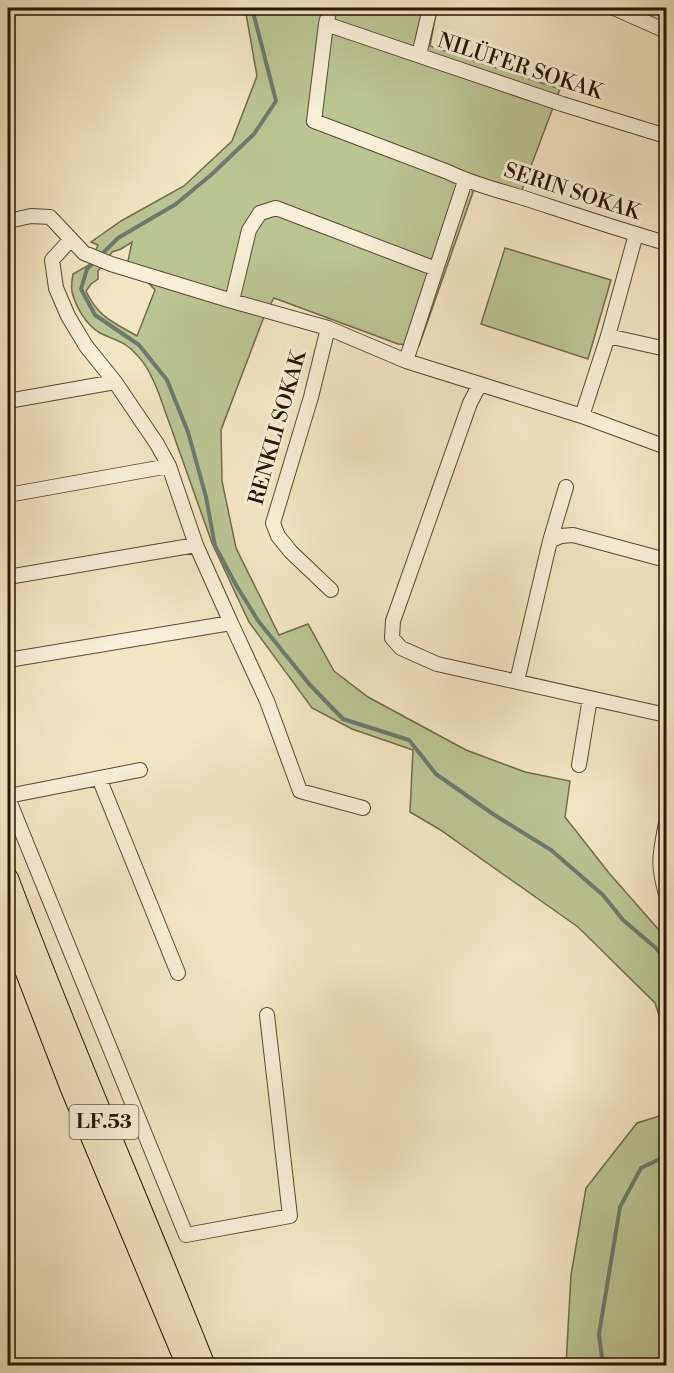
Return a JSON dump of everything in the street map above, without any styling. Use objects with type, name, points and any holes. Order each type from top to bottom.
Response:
[{"type":"highway","name":"LF.53","points":[[8,878],[100,1112],[161,1254],[205,1365]]},
{"type":"highway","name":"LF.53","points":[[8,926],[71,1089],[187,1365]]},
{"type":"street","points":[[326,24],[330,8]]},
{"type":"street","points":[[419,55],[430,8]]},
{"type":"street","points":[[614,8],[666,31]]},
{"type":"street","name":"NILÜFER SOKAK","points":[[326,24],[562,104],[666,136]]},
{"type":"street","name":"SERIN SOKAK","points":[[326,24],[314,121],[448,172],[465,181],[666,243]]},
{"type":"street","points":[[406,361],[465,181]]},
{"type":"street","points":[[232,301],[249,230],[261,213],[276,208],[436,269]]},
{"type":"street","points":[[8,221],[31,216],[50,217],[84,253],[111,264],[328,328],[406,361],[582,416],[666,447]]},
{"type":"street","points":[[582,416],[608,336],[636,234]]},
{"type":"street","points":[[71,239],[52,260],[56,288],[68,316],[86,346],[115,382],[157,444],[169,466],[196,545],[267,701],[300,791],[363,808]]},
{"type":"street","name":"RENKLI SOKAK","points":[[328,328],[273,523],[278,537],[331,590]]},
{"type":"street","points":[[608,336],[666,350]]},
{"type":"street","points":[[8,401],[115,382]]},
{"type":"street","points":[[480,384],[470,403],[393,621],[392,638],[401,648],[437,664],[666,716]]},
{"type":"street","points":[[8,495],[169,466]]},
{"type":"street","points":[[517,681],[550,541],[566,487]]},
{"type":"street","points":[[550,541],[561,536],[573,535],[666,560]]},
{"type":"street","points":[[8,577],[196,545]]},
{"type":"street","points":[[8,660],[231,623]]},
{"type":"street","points":[[579,765],[590,698]]},
{"type":"street","points":[[140,770],[8,797],[186,1235],[290,1216],[267,1015]]},
{"type":"street","points":[[99,778],[178,973]]},
{"type":"street","points":[[666,824],[660,855],[661,875],[666,894]]},
{"type":"green space","points":[[245,8],[437,8],[430,46],[560,89],[519,198],[478,178],[419,346],[398,344],[274,298],[265,314],[221,430],[222,481],[236,548],[279,635],[308,624],[334,671],[368,697],[466,750],[525,772],[570,781],[565,817],[609,873],[666,938],[666,1037],[655,1003],[578,927],[439,829],[410,812],[413,750],[352,729],[312,708],[249,622],[212,543],[159,394],[147,368],[128,346],[100,333],[90,325],[76,304],[72,290],[73,274],[89,265],[98,245],[91,242],[121,221],[184,186],[232,141],[257,76]],"holes":[[[132,242],[128,261],[155,290],[137,336],[101,313],[86,291],[98,279],[98,271],[112,252]]]},
{"type":"green space","points":[[505,248],[611,280],[588,359],[481,324]]},
{"type":"green space","points":[[666,1114],[666,1365],[566,1365],[571,1275],[586,1188],[637,1123]]},
{"type":"waterway","points":[[101,255],[118,238],[176,204],[212,174],[254,134],[276,101],[252,8]]},
{"type":"waterway","points":[[96,260],[87,269],[81,289],[95,315],[139,345],[167,380],[188,432],[206,497],[215,546],[259,622],[310,685],[343,719],[409,740],[436,774],[493,814],[551,850],[603,895],[623,920],[656,948],[666,961]]},
{"type":"waterway","points":[[603,1366],[599,1334],[620,1207],[641,1168],[666,1156]]}]
